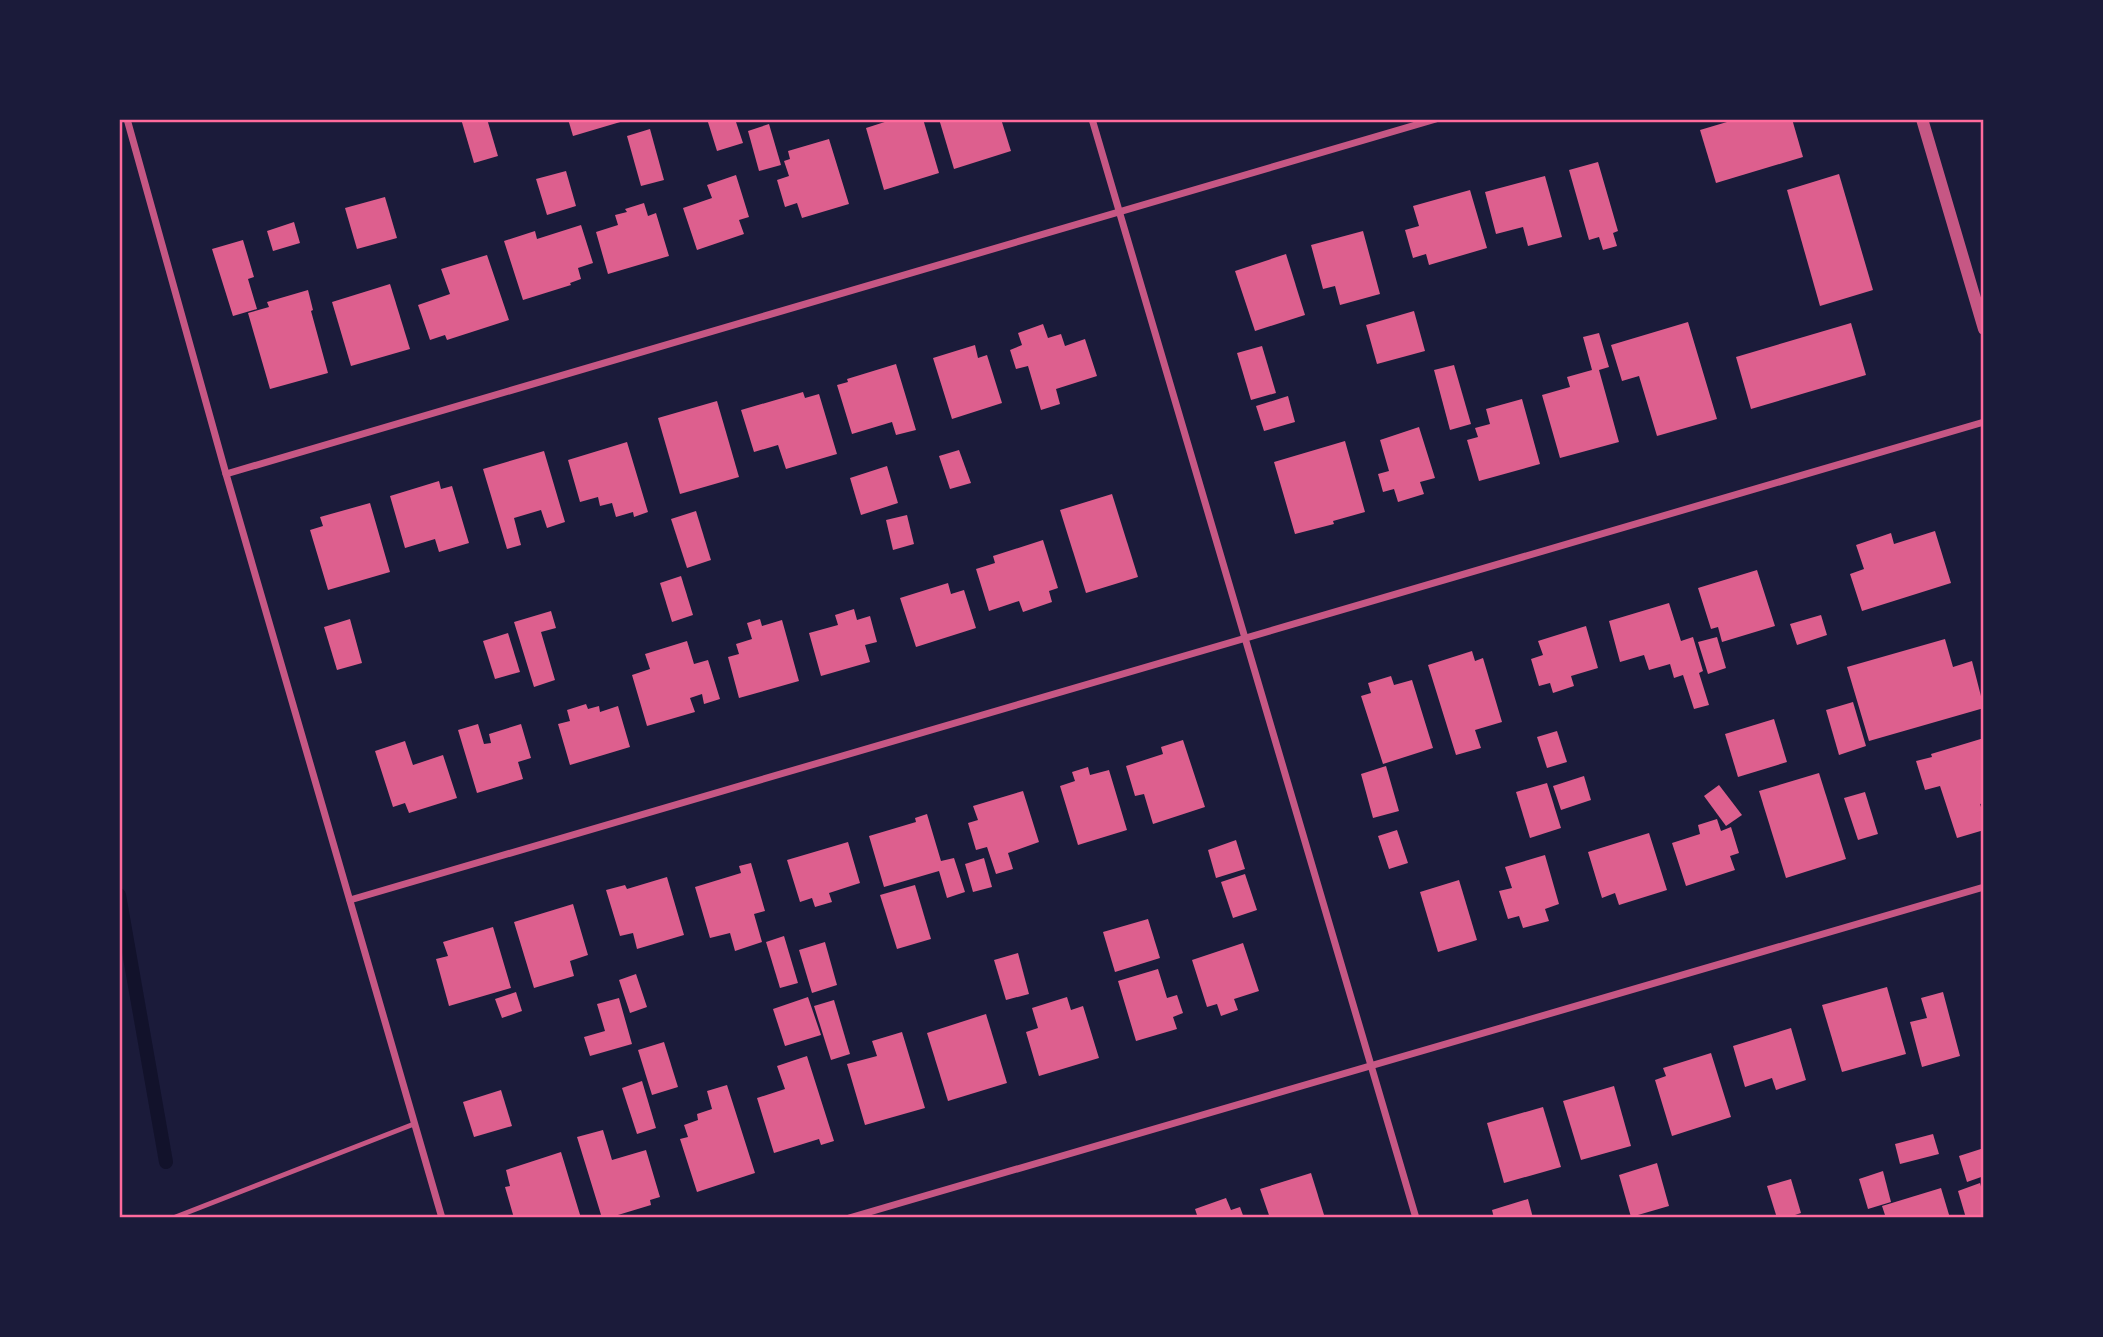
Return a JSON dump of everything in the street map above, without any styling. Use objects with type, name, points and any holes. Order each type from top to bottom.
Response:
[{"type":"street","points":[[127,119],[226,474],[442,1218]]},
{"type":"street","points":[[1092,119],[1416,1218]]},
{"type":"street","points":[[226,474],[1436,119]]},
{"type":"street","points":[[1922,119],[1984,329]]},
{"type":"street","points":[[351,900],[1984,422]]},
{"type":"street","points":[[849,1218],[1984,887]]},
{"type":"lane","points":[[173,1218],[414,1124]]},
{"type":"building","points":[[461,119],[487,119],[498,156],[474,163]]},
{"type":"building","points":[[568,119],[627,119],[627,120],[573,136]]},
{"type":"building","points":[[707,119],[735,119],[743,143],[717,151]]},
{"type":"building","points":[[894,119],[923,119],[939,173],[884,190],[866,128]]},
{"type":"building","points":[[939,119],[1001,119],[1011,151],[954,169]]},
{"type":"building","points":[[1737,119],[1792,119],[1803,157],[1716,183],[1700,130]]},
{"type":"building","points":[[769,124],[781,165],[759,171],[748,131]]},
{"type":"building","points":[[650,129],[664,180],[641,186],[627,136]]},
{"type":"building","points":[[829,139],[849,204],[802,218],[797,203],[785,207],[777,180],[789,176],[784,161],[790,159],[788,151]]},
{"type":"building","points":[[1598,162],[1618,231],[1613,233],[1617,246],[1603,250],[1599,237],[1589,240],[1569,170]]},
{"type":"building","points":[[566,171],[576,206],[547,215],[536,179]]},
{"type":"building","points":[[1839,174],[1873,290],[1820,306],[1787,190]]},
{"type":"building","points":[[736,175],[749,217],[739,220],[744,234],[697,250],[683,208],[712,198],[707,185]]},
{"type":"building","points":[[1545,176],[1562,237],[1528,246],[1523,227],[1496,234],[1485,192]]},
{"type":"building","points":[[1470,190],[1487,248],[1429,265],[1426,254],[1413,258],[1405,230],[1419,226],[1413,206]]},
{"type":"building","points":[[385,197],[397,238],[357,249],[345,208]]},
{"type":"building","points":[[644,203],[648,216],[656,213],[669,256],[608,274],[596,232],[618,225],[615,215]]},
{"type":"building","points":[[294,222],[300,243],[273,251],[267,231]]},
{"type":"building","points":[[581,225],[593,263],[578,268],[581,279],[570,283],[571,285],[523,300],[504,241],[535,231],[537,239]]},
{"type":"building","points":[[1363,231],[1380,294],[1340,305],[1335,286],[1323,289],[1311,245]]},
{"type":"building","points":[[243,240],[254,277],[248,279],[257,309],[233,316],[212,249]]},
{"type":"building","points":[[1286,254],[1305,315],[1255,331],[1235,271]]},
{"type":"building","points":[[487,255],[509,320],[447,340],[445,335],[430,340],[418,305],[450,294],[441,269]]},
{"type":"building","points":[[390,284],[410,349],[351,366],[332,302]]},
{"type":"building","points":[[308,290],[328,373],[270,389],[248,313],[269,307],[267,302]]},
{"type":"building","points":[[1414,311],[1425,351],[1377,364],[1366,325]]},
{"type":"building","points":[[1688,322],[1717,419],[1657,436],[1639,376],[1622,381],[1611,345]]},
{"type":"building","points":[[1851,323],[1866,375],[1751,409],[1736,357]]},
{"type":"building","points":[[1043,324],[1048,338],[1061,334],[1065,346],[1085,339],[1097,376],[1056,389],[1060,404],[1041,410],[1028,366],[1016,369],[1010,350],[1022,345],[1018,333]]},
{"type":"building","points":[[1599,333],[1609,367],[1599,370],[1619,442],[1560,458],[1542,395],[1570,387],[1567,377],[1592,370],[1583,337]]},
{"type":"building","points":[[975,345],[978,358],[987,355],[1002,403],[952,419],[933,358]]},
{"type":"building","points":[[1262,346],[1276,393],[1251,400],[1237,353]]},
{"type":"building","points":[[896,364],[916,430],[896,435],[892,422],[852,434],[837,385],[848,382],[847,379]]},
{"type":"building","points":[[1454,365],[1471,424],[1450,430],[1434,370]]},
{"type":"building","points":[[803,392],[805,398],[819,394],[837,454],[786,469],[778,445],[754,452],[741,410]]},
{"type":"building","points":[[1288,396],[1295,422],[1264,431],[1256,406]]},
{"type":"building","points":[[1522,399],[1540,464],[1479,481],[1467,440],[1478,437],[1475,428],[1490,424],[1486,409]]},
{"type":"building","points":[[717,401],[739,477],[680,494],[658,418]]},
{"type":"building","points":[[1419,427],[1435,478],[1420,482],[1424,494],[1398,502],[1394,489],[1383,492],[1378,474],[1389,471],[1380,440]]},
{"type":"building","points":[[1345,441],[1365,512],[1333,521],[1334,524],[1295,534],[1274,462]]},
{"type":"building","points":[[627,442],[648,512],[634,517],[633,512],[616,517],[612,503],[600,506],[598,497],[580,502],[568,460]]},
{"type":"building","points":[[959,450],[971,483],[950,489],[939,456]]},
{"type":"building","points":[[544,451],[565,522],[547,528],[541,510],[514,518],[521,545],[507,549],[483,469]]},
{"type":"building","points":[[887,466],[898,503],[861,515],[850,478]]},
{"type":"building","points":[[439,481],[441,489],[452,486],[469,543],[439,552],[435,539],[405,548],[390,496]]},
{"type":"building","points":[[1112,494],[1138,577],[1086,593],[1060,510]]},
{"type":"building","points":[[370,503],[390,572],[328,590],[310,530],[323,526],[320,517]]},
{"type":"building","points":[[696,511],[711,560],[687,568],[671,519]]},
{"type":"building","points":[[907,515],[914,544],[893,550],[886,520]]},
{"type":"building","points":[[1935,531],[1951,583],[1862,611],[1850,574],[1864,569],[1856,545],[1891,533],[1894,544]]},
{"type":"building","points":[[1043,540],[1058,588],[1049,591],[1052,602],[1023,612],[1019,601],[989,611],[976,569],[995,563],[993,556]]},
{"type":"building","points":[[1757,570],[1775,626],[1722,642],[1718,627],[1711,629],[1698,588]]},
{"type":"building","points":[[681,576],[693,615],[672,622],[660,583]]},
{"type":"building","points":[[948,583],[951,594],[964,590],[976,628],[916,647],[900,598]]},
{"type":"building","points":[[1669,603],[1681,641],[1693,637],[1703,671],[1699,673],[1709,705],[1694,709],[1683,675],[1674,678],[1670,664],[1649,670],[1644,655],[1620,662],[1609,621]]},
{"type":"building","points":[[854,609],[857,620],[870,616],[877,642],[865,645],[870,662],[821,676],[809,633],[838,625],[835,615]]},
{"type":"building","points":[[551,611],[556,628],[541,632],[555,680],[534,687],[514,622]]},
{"type":"building","points":[[1821,615],[1827,635],[1797,645],[1790,624]]},
{"type":"building","points":[[350,619],[362,663],[337,670],[324,627]]},
{"type":"building","points":[[760,619],[762,626],[782,620],[799,681],[739,698],[728,657],[739,654],[736,644],[752,639],[747,623]]},
{"type":"building","points":[[1586,626],[1598,668],[1571,676],[1574,686],[1553,693],[1550,683],[1539,686],[1531,659],[1543,655],[1538,641]]},
{"type":"building","points":[[508,633],[520,672],[495,679],[483,641]]},
{"type":"building","points":[[1717,637],[1726,668],[1708,674],[1698,642]]},
{"type":"building","points":[[1945,639],[1953,667],[1972,661],[1984,708],[1869,741],[1847,667]]},
{"type":"building","points":[[687,641],[694,664],[708,660],[720,699],[704,704],[702,694],[690,698],[695,712],[647,726],[632,675],[650,669],[645,654]]},
{"type":"building","points":[[1472,651],[1475,661],[1483,658],[1502,722],[1475,730],[1481,748],[1456,755],[1428,665]]},
{"type":"building","points":[[1391,676],[1394,685],[1412,680],[1433,748],[1383,764],[1361,696],[1371,693],[1368,683]]},
{"type":"building","points":[[1853,702],[1866,746],[1839,755],[1826,710]]},
{"type":"building","points":[[586,704],[588,709],[599,706],[600,712],[618,706],[630,747],[570,765],[558,724],[570,721],[567,710]]},
{"type":"building","points":[[1774,719],[1787,762],[1738,777],[1725,734]]},
{"type":"building","points":[[478,724],[484,744],[491,743],[489,734],[521,724],[531,758],[518,762],[523,779],[477,793],[458,730]]},
{"type":"building","points":[[1557,731],[1567,762],[1547,768],[1537,737]]},
{"type":"building","points":[[1984,738],[1984,803],[1980,804],[1984,816],[1984,830],[1957,838],[1940,786],[1925,790],[1916,761]]},
{"type":"building","points":[[1183,740],[1205,807],[1153,824],[1144,794],[1135,796],[1126,766],[1163,754],[1161,747]]},
{"type":"building","points":[[405,741],[413,765],[443,755],[457,798],[409,813],[405,803],[393,807],[375,751]]},
{"type":"building","points":[[1386,766],[1399,811],[1373,818],[1361,774]]},
{"type":"building","points":[[1088,767],[1090,775],[1109,770],[1127,830],[1078,845],[1060,786],[1075,781],[1072,772]]},
{"type":"building","points":[[1819,773],[1846,859],[1786,878],[1759,791]]},
{"type":"building","points":[[1584,776],[1591,800],[1561,810],[1553,786]]},
{"type":"building","points":[[1547,783],[1561,828],[1530,838],[1516,792]]},
{"type":"building","points":[[1719,785],[1742,815],[1726,826],[1704,796]]},
{"type":"building","points":[[1023,791],[1039,842],[1008,853],[1013,869],[996,874],[987,847],[976,850],[968,823],[978,820],[973,806]]},
{"type":"building","points":[[1865,792],[1878,834],[1858,840],[1844,798]]},
{"type":"building","points":[[927,814],[941,861],[954,858],[965,892],[947,898],[939,871],[884,887],[869,836],[916,822],[915,818]]},
{"type":"building","points":[[1717,819],[1721,831],[1731,827],[1739,853],[1730,856],[1735,870],[1686,886],[1672,843],[1700,834],[1698,825]]},
{"type":"building","points":[[1397,830],[1408,863],[1389,869],[1378,836]]},
{"type":"building","points":[[1649,833],[1667,890],[1619,905],[1615,893],[1602,898],[1588,852]]},
{"type":"building","points":[[1236,840],[1245,869],[1216,878],[1208,850]]},
{"type":"building","points":[[848,842],[860,883],[829,893],[832,902],[815,907],[812,898],[800,902],[787,860]]},
{"type":"building","points":[[1545,855],[1559,904],[1545,909],[1549,921],[1523,928],[1519,916],[1508,919],[1499,891],[1512,888],[1505,867]]},
{"type":"building","points":[[984,858],[992,887],[973,892],[965,864]]},
{"type":"building","points":[[751,863],[765,911],[754,914],[762,942],[735,951],[730,933],[710,938],[695,887],[741,873],[739,866]]},
{"type":"building","points":[[1245,874],[1257,910],[1233,918],[1221,882]]},
{"type":"building","points":[[667,877],[684,935],[637,949],[633,933],[620,936],[606,890],[625,885],[627,889]]},
{"type":"building","points":[[1459,880],[1477,940],[1438,952],[1420,892]]},
{"type":"building","points":[[915,885],[931,939],[897,949],[880,895]]},
{"type":"building","points":[[573,904],[588,955],[570,961],[574,976],[534,988],[514,922]]},
{"type":"building","points":[[1148,919],[1160,958],[1115,972],[1103,932]]},
{"type":"building","points":[[493,927],[511,988],[449,1006],[436,959],[448,956],[443,942]]},
{"type":"building","points":[[784,936],[798,983],[780,988],[766,942]]},
{"type":"building","points":[[825,942],[837,985],[812,993],[799,950]]},
{"type":"building","points":[[1243,943],[1259,991],[1234,999],[1238,1010],[1221,1016],[1217,1004],[1207,1007],[1192,960]]},
{"type":"building","points":[[1018,953],[1029,994],[1006,1000],[994,960]]},
{"type":"building","points":[[1158,969],[1167,998],[1177,995],[1183,1013],[1173,1017],[1177,1029],[1136,1041],[1118,981]]},
{"type":"building","points":[[636,974],[647,1007],[630,1013],[619,980]]},
{"type":"building","points":[[1887,987],[1906,1054],[1842,1072],[1822,1005]]},
{"type":"building","points":[[516,992],[522,1011],[502,1018],[495,999]]},
{"type":"building","points":[[1943,992],[1960,1056],[1922,1067],[1910,1022],[1927,1018],[1921,998]]},
{"type":"building","points":[[808,997],[821,1035],[785,1046],[773,1009]]},
{"type":"building","points":[[1067,997],[1071,1010],[1083,1006],[1099,1058],[1039,1076],[1026,1032],[1038,1028],[1032,1008]]},
{"type":"building","points":[[619,998],[632,1044],[590,1056],[584,1037],[605,1031],[597,1004]]},
{"type":"building","points":[[834,1000],[850,1054],[831,1060],[814,1006]]},
{"type":"building","points":[[986,1014],[1007,1083],[948,1101],[927,1033]]},
{"type":"building","points":[[1791,1028],[1806,1080],[1776,1090],[1772,1078],[1745,1087],[1733,1046]]},
{"type":"building","points":[[902,1032],[925,1108],[865,1125],[847,1064],[877,1056],[872,1041]]},
{"type":"building","points":[[664,1042],[678,1087],[652,1095],[638,1050]]},
{"type":"building","points":[[1711,1053],[1731,1117],[1672,1136],[1655,1080],[1666,1076],[1663,1068]]},
{"type":"building","points":[[807,1056],[834,1141],[821,1145],[819,1139],[774,1153],[757,1098],[785,1089],[777,1066]]},
{"type":"building","points":[[642,1081],[656,1128],[637,1134],[622,1088]]},
{"type":"building","points":[[727,1085],[755,1173],[697,1192],[680,1139],[688,1137],[684,1125],[698,1120],[697,1114],[712,1109],[707,1091]]},
{"type":"building","points":[[1614,1086],[1631,1146],[1581,1160],[1563,1101]]},
{"type":"building","points":[[501,1090],[512,1126],[474,1137],[463,1102]]},
{"type":"building","points":[[1543,1107],[1561,1167],[1504,1183],[1487,1123]]},
{"type":"building","points":[[603,1130],[612,1160],[646,1150],[660,1197],[650,1200],[651,1205],[602,1218],[577,1137]]},
{"type":"building","points":[[1933,1134],[1939,1154],[1900,1164],[1895,1144]]},
{"type":"building","points":[[1984,1148],[1984,1176],[1967,1182],[1959,1156]]},
{"type":"building","points":[[561,1152],[581,1218],[514,1218],[505,1187],[510,1186],[506,1170]]},
{"type":"building","points":[[1657,1163],[1669,1206],[1631,1217],[1619,1175]]},
{"type":"building","points":[[1883,1171],[1891,1202],[1868,1209],[1859,1179]]},
{"type":"building","points":[[1311,1173],[1325,1218],[1270,1218],[1260,1189]]},
{"type":"building","points":[[1791,1179],[1801,1213],[1777,1218],[1767,1186]]},
{"type":"building","points":[[1980,1183],[1984,1197],[1984,1218],[1966,1218],[1958,1191]]},
{"type":"building","points":[[1941,1188],[1950,1218],[1886,1218],[1882,1206]]},
{"type":"building","points":[[1226,1198],[1231,1210],[1240,1207],[1244,1218],[1198,1218],[1195,1209]]},
{"type":"building","points":[[1528,1199],[1533,1218],[1494,1218],[1492,1210]]},
{"type":"waterway","points":[[119,895],[166,1162]]}]
